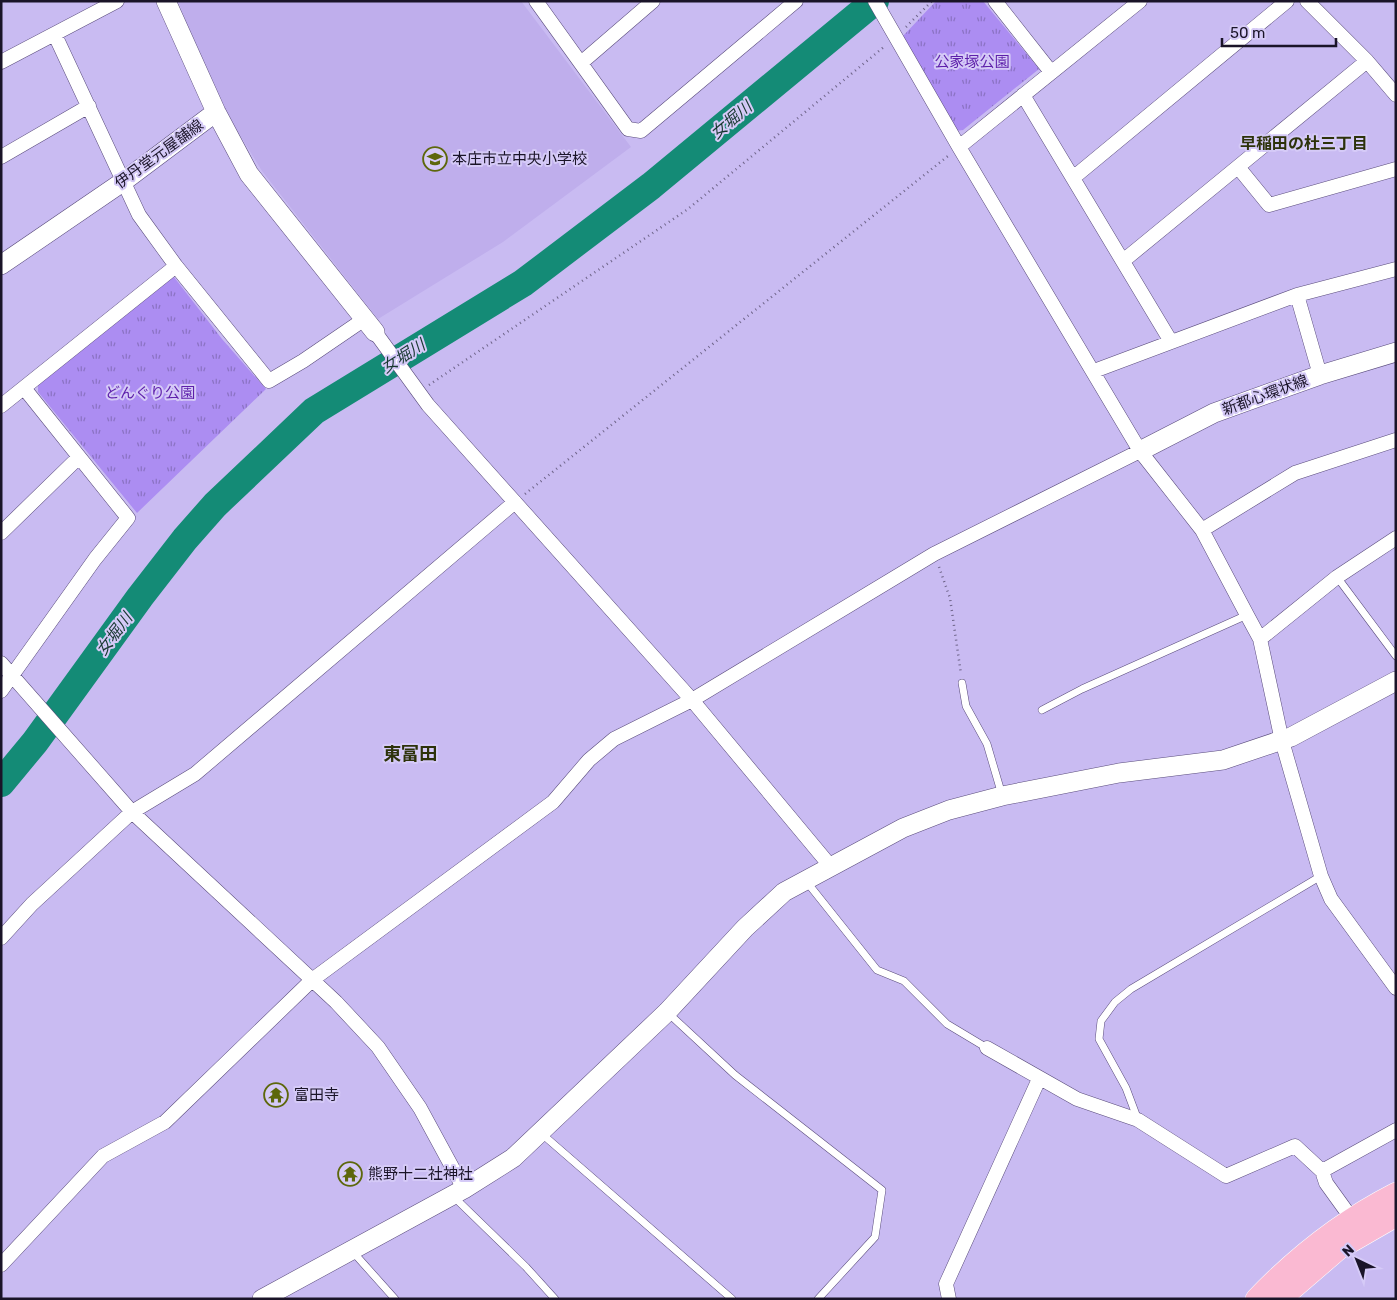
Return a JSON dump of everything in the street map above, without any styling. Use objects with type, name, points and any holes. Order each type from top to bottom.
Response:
[{"type":"main road","points":[[1256,1299],[1298,1258],[1352,1219],[1396,1193]]},
{"type":"main road","points":[[1281,1299],[1339,1249],[1396,1216]]},
{"type":"street","points":[[1,62],[117,1]]},
{"type":"street","name":"伊丹堂元屋舗線","points":[[1,265],[124,182],[216,112],[166,1]]},
{"type":"street","points":[[536,1],[628,129],[641,131],[796,1]]},
{"type":"street","points":[[581,63],[653,1]]},
{"type":"street","points":[[875,1],[959,147],[1094,370],[1140,451],[1202,530],[1260,639],[1282,741],[1321,876],[1331,899],[1396,988]]},
{"type":"street","points":[[995,1],[1051,72]]},
{"type":"street","points":[[959,147],[1140,1]]},
{"type":"street","points":[[1073,178],[1287,1]]},
{"type":"street","points":[[1307,1],[1367,61],[1396,95]]},
{"type":"street","points":[[55,35],[139,215],[176,266],[269,380],[370,325]]},
{"type":"street","points":[[1123,262],[1367,61]]},
{"type":"street","points":[[1023,95],[1170,340]]},
{"type":"street","points":[[1,157],[89,106]]},
{"type":"street","points":[[216,112],[250,174],[370,325],[419,392],[692,700],[832,868]]},
{"type":"street","points":[[1238,167],[1269,205],[1396,169]]},
{"type":"street","points":[[1,406],[176,266]]},
{"type":"street","points":[[1094,370],[1170,340],[1297,295],[1396,269]]},
{"type":"street","points":[[1297,295],[1320,375]]},
{"type":"street","name":"新都心環状線","points":[[1140,451],[1197,420],[1320,375],[1396,352]]},
{"type":"street","points":[[1,690],[94,559],[128,518],[24,388]]},
{"type":"street","points":[[1202,530],[1295,472],[1396,440]]},
{"type":"street","points":[[1,1265],[103,1156],[164,1122],[312,980],[553,802],[589,760],[614,739],[692,700],[934,554],[1140,451]]},
{"type":"street","points":[[1,533],[79,458]]},
{"type":"street","points":[[1,938],[32,904],[132,812],[194,774],[515,502]]},
{"type":"street","points":[[1260,639],[1337,577],[1396,538]]},
{"type":"street","points":[[1,663],[25,688],[132,812],[312,980],[378,1047],[420,1108],[458,1192]]},
{"type":"street","points":[[262,1299],[458,1192],[514,1158],[667,1012],[768,905],[784,892],[832,868],[903,828],[949,810],[1002,796],[1119,773],[1223,760],[1282,741],[1396,681]]},
{"type":"street","points":[[987,1048],[1077,1099],[1138,1120],[1226,1176],[1295,1146],[1322,1171],[1326,1183],[1352,1219]]},
{"type":"street","points":[[949,1299],[946,1284],[1039,1078]]},
{"type":"street","points":[[1322,1171],[1396,1130]]},
{"type":"lane","points":[[1337,577],[1396,656]]},
{"type":"lane","points":[[1042,710],[1082,689],[1247,616]]},
{"type":"lane","points":[[962,683],[966,706],[987,744],[1002,796]]},
{"type":"lane","points":[[1138,1120],[1126,1088],[1099,1039],[1102,1021],[1115,1002],[1131,990],[1321,876]]},
{"type":"lane","points":[[805,881],[877,970],[904,981],[947,1024],[987,1048]]},
{"type":"lane","points":[[667,1012],[735,1075],[882,1190],[875,1237],[818,1299]]},
{"type":"lane","points":[[541,1133],[732,1299]]},
{"type":"lane","points":[[458,1192],[555,1299]]},
{"type":"lane","points":[[352,1250],[395,1299]]},
{"type":"path","points":[[419,392],[688,209],[895,35],[932,1]]},
{"type":"path","points":[[515,502],[959,147]]},
{"type":"path","points":[[934,554],[950,598],[962,683]]},
{"type":"shaded area","name":"本庄市立中央小学校","points":[[178,1],[521,1],[631,147],[503,242],[378,319],[262,171],[214,93]]},
{"type":"green space","name":"公家塚公園","points":[[936,1],[983,1],[1039,69],[963,130],[956,131],[903,36]]},
{"type":"green space","name":"どんぐり公園","points":[[174,277],[222,339],[266,389],[137,513],[38,392],[38,385],[170,278]]},
{"type":"waterway","name":"女堀川","points":[[1,783],[35,742],[140,597],[185,539],[215,505],[314,411],[523,283],[651,186],[875,1]]},
{"type":"place","name":"本庄市立中央小学校","points":[[435,159]]},
{"type":"place","name":"富田寺","points":[[276,1095]]},
{"type":"place","name":"熊野十二社神社","points":[[350,1174]]},
{"type":"district","name":"早稲田の杜三丁目","points":[[1304,143]]},
{"type":"district","name":"東富田","points":[[410,754]]}]
